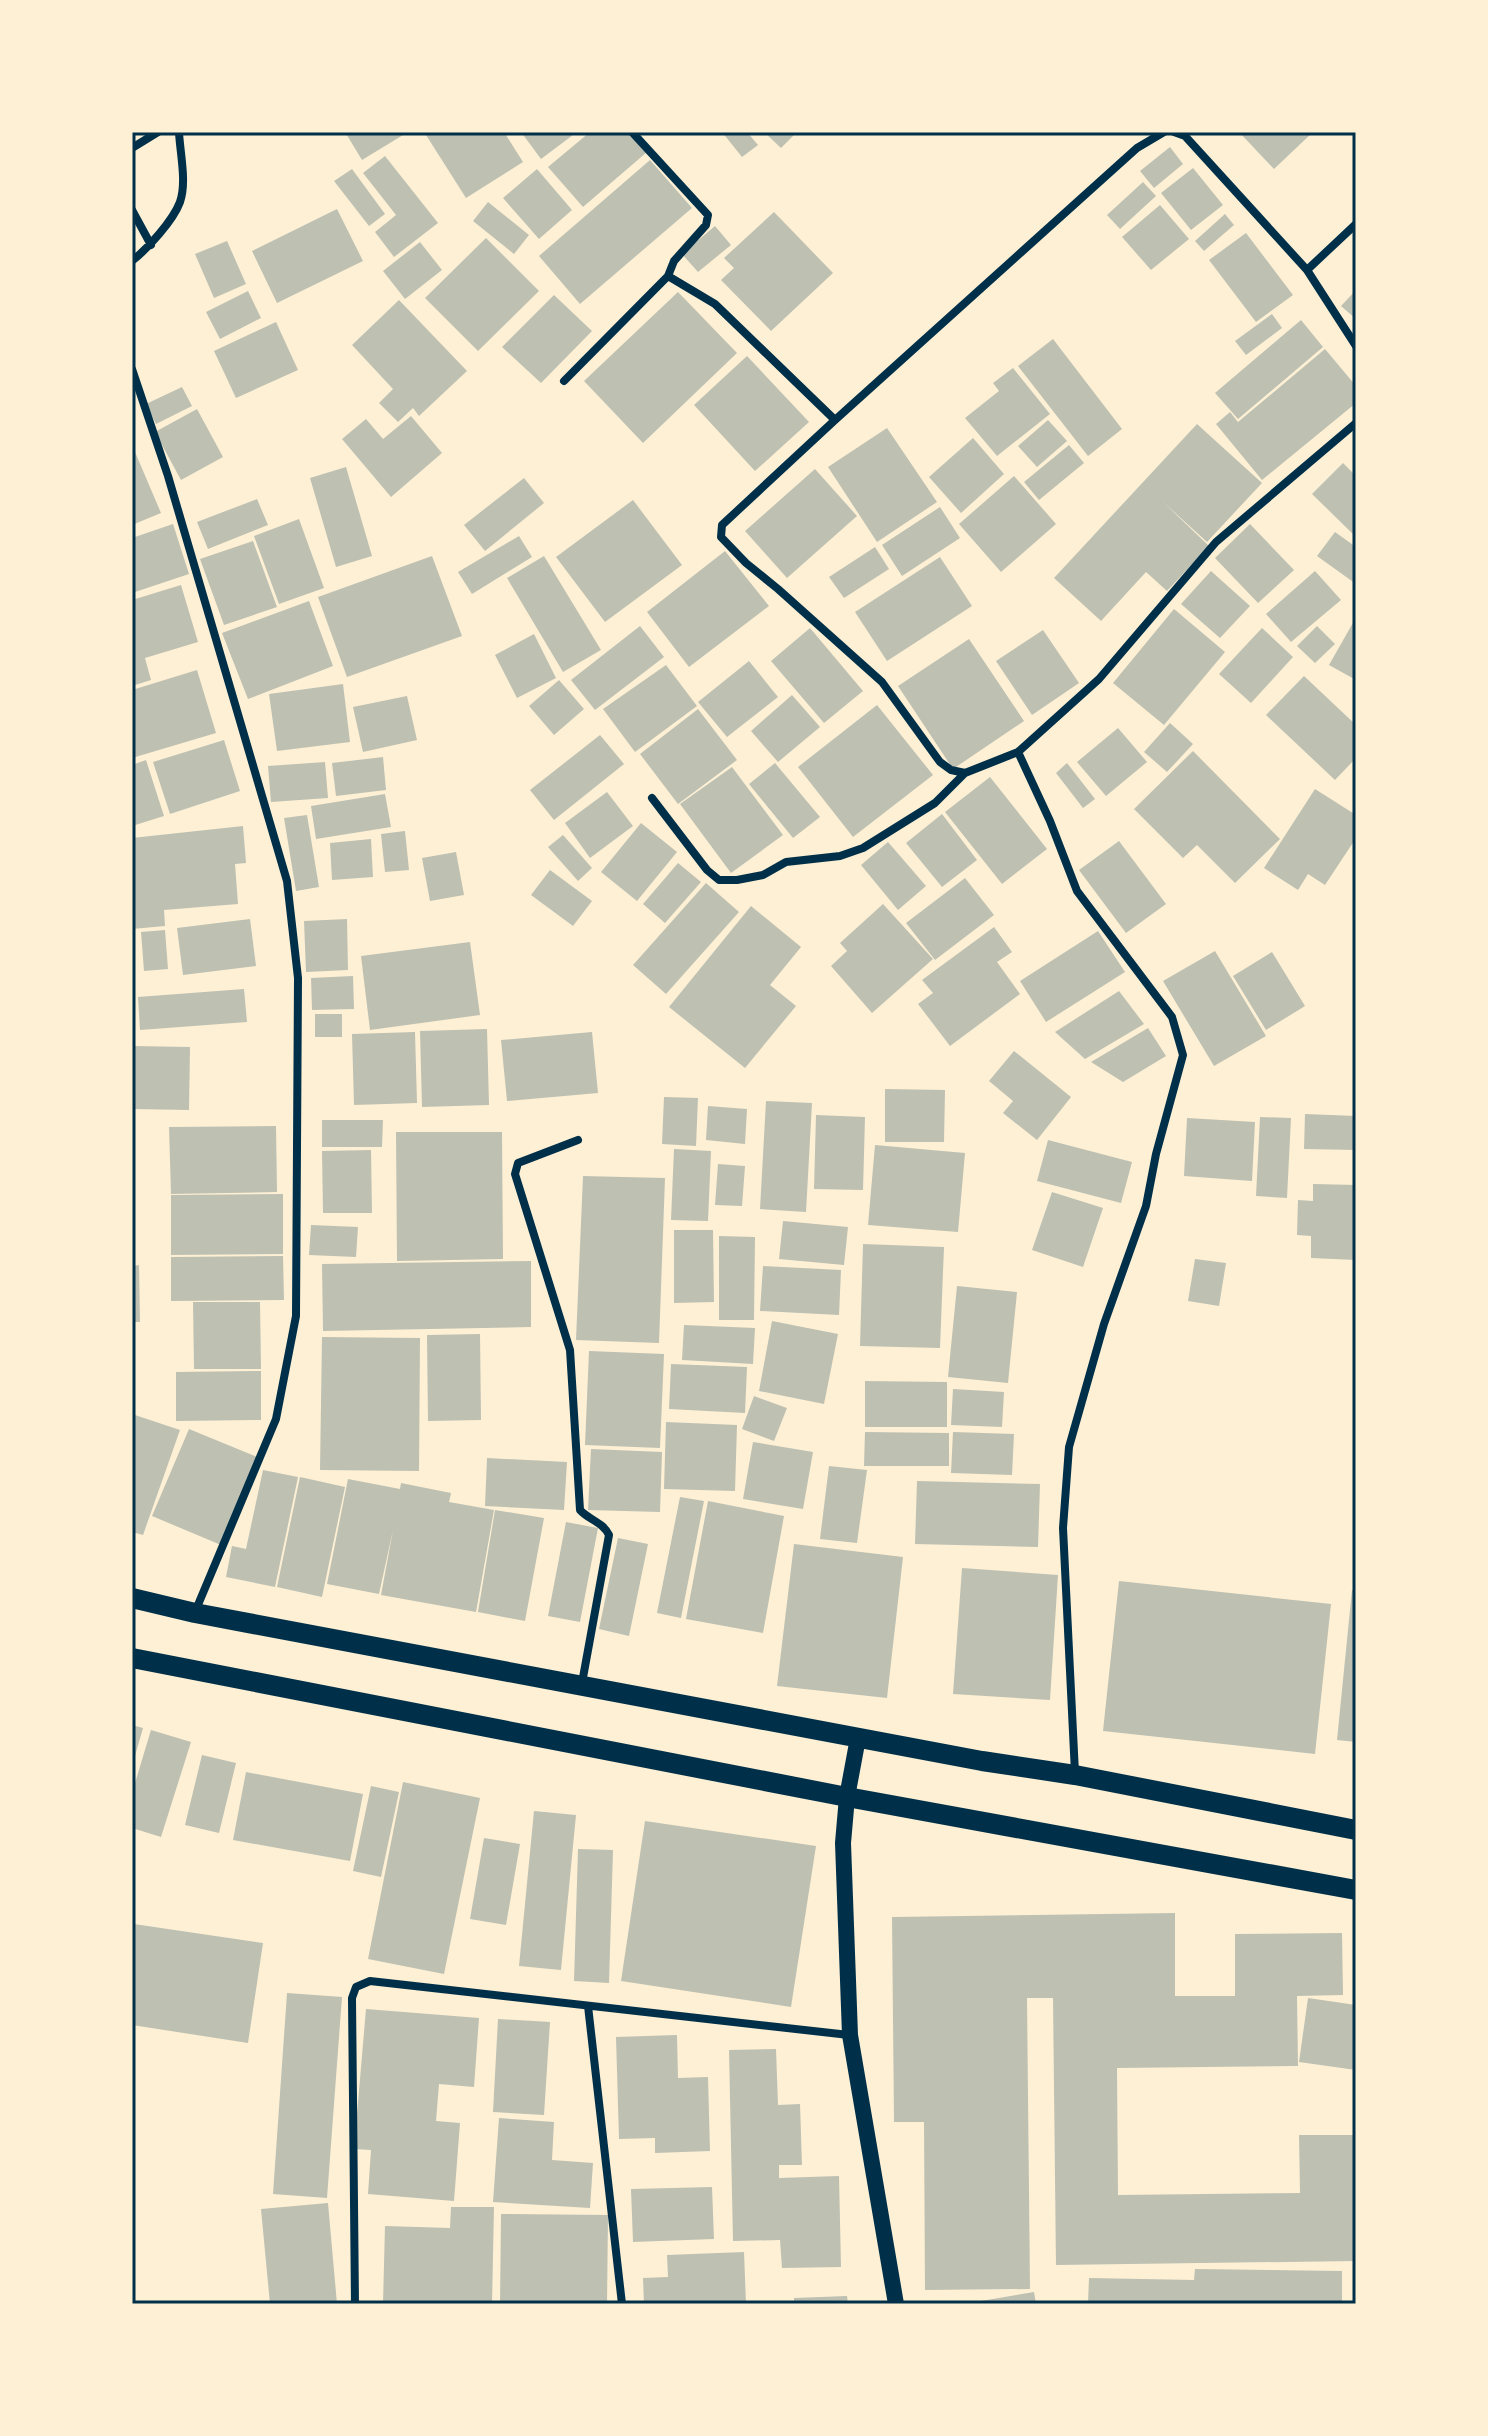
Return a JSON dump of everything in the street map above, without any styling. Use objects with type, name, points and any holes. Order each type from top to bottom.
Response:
[{"type":"main road","points":[[132,1598],[195,1613],[982,1761],[1075,1775],[1356,1830]]},
{"type":"main road","points":[[132,1658],[847,1797],[1356,1890]]},
{"type":"main road","points":[[858,1738],[847,1797],[843,1843],[850,2035],[896,2304]]},
{"type":"street","points":[[132,148],[158,132]]},
{"type":"street","points":[[132,261],[151,245],[180,202],[179,132]]},
{"type":"street","points":[[564,381],[668,276],[674,261],[706,225],[708,215],[632,132]]},
{"type":"street","points":[[965,773],[951,770],[940,762],[882,682],[746,563],[721,537],[722,525],[1137,148],[1164,132]]},
{"type":"street","points":[[1174,132],[1185,136],[1307,270],[1356,346]]},
{"type":"street","points":[[132,210],[151,245]]},
{"type":"street","points":[[1307,270],[1356,224]]},
{"type":"street","points":[[668,276],[715,304],[835,420]]},
{"type":"street","points":[[132,369],[168,476],[287,881],[298,978],[296,1316],[276,1419],[195,1613]]},
{"type":"street","points":[[652,798],[707,870],[719,880],[763,875],[786,862],[840,856],[863,848],[935,803],[965,773],[1018,752],[1099,679],[1216,542],[1356,423]]},
{"type":"street","points":[[1018,752],[1050,821],[1077,891],[1172,1017],[1183,1055],[1156,1154],[1146,1206],[1104,1324],[1069,1447],[1063,1528],[1075,1775]]},
{"type":"street","points":[[578,1140],[518,1163],[515,1174],[570,1350],[580,1510],[586,1517],[605,1526],[609,1535],[582,1685]]},
{"type":"street","points":[[355,2304],[352,1998],[356,1987],[370,1981],[850,2035]]},
{"type":"street","points":[[588,2006],[622,2304]]},
{"type":"building","points":[[345,132],[408,132],[362,160]]},
{"type":"building","points":[[431,132],[504,132],[523,162],[466,198],[426,135]]},
{"type":"building","points":[[521,132],[577,132],[541,159]]},
{"type":"building","points":[[590,132],[630,132],[647,152],[583,207],[548,167]]},
{"type":"building","points":[[722,132],[747,132],[758,145],[742,157]]},
{"type":"building","points":[[764,132],[797,132],[781,148]]},
{"type":"building","points":[[1239,132],[1313,132],[1274,169]]},
{"type":"building","points":[[1170,147],[1183,164],[1154,188],[1140,171]]},
{"type":"building","points":[[385,156],[438,223],[394,257],[375,232],[396,215],[363,173]]},
{"type":"building","points":[[650,160],[692,208],[580,304],[539,256]]},
{"type":"building","points":[[1193,168],[1223,205],[1191,230],[1161,193]]},
{"type":"building","points":[[352,169],[385,214],[369,226],[334,181]]},
{"type":"building","points":[[537,169],[572,210],[539,239],[503,198]]},
{"type":"building","points":[[1143,182],[1156,196],[1120,229],[1107,215]]},
{"type":"building","points":[[488,202],[529,235],[514,254],[473,221]]},
{"type":"building","points":[[1160,205],[1189,239],[1151,270],[1122,237]]},
{"type":"building","points":[[337,209],[363,261],[277,303],[252,251]]},
{"type":"building","points":[[774,212],[833,273],[771,331],[721,280],[734,268],[724,258]]},
{"type":"building","points":[[1225,214],[1234,225],[1204,251],[1195,241]]},
{"type":"building","points":[[715,226],[731,245],[698,272],[682,254]]},
{"type":"building","points":[[1246,233],[1293,295],[1256,322],[1209,260]]},
{"type":"building","points":[[486,238],[539,291],[478,351],[425,298]]},
{"type":"building","points":[[227,241],[246,284],[214,298],[195,254]]},
{"type":"building","points":[[420,242],[442,270],[405,299],[383,271]]},
{"type":"building","points":[[1356,290],[1356,319],[1341,306]]},
{"type":"building","points":[[248,291],[261,318],[220,339],[206,312]]},
{"type":"building","points":[[678,292],[737,353],[643,443],[584,381]]},
{"type":"building","points":[[554,295],[592,331],[541,383],[502,347]]},
{"type":"building","points":[[399,300],[467,371],[419,416],[413,408],[398,422],[379,403],[393,389],[352,345]]},
{"type":"building","points":[[1272,314],[1282,328],[1246,355],[1235,341]]},
{"type":"building","points":[[1301,320],[1323,347],[1238,419],[1215,393]]},
{"type":"building","points":[[276,322],[298,370],[236,398],[214,351]]},
{"type":"building","points":[[1053,339],[1122,429],[1088,456],[1018,366]]},
{"type":"building","points":[[1325,349],[1356,386],[1356,403],[1262,480],[1216,424],[1230,412],[1238,422]]},
{"type":"building","points":[[747,356],[809,422],[755,471],[694,405]]},
{"type":"building","points":[[1013,368],[1050,414],[997,456],[965,418],[999,391],[993,383]]},
{"type":"building","points":[[182,387],[192,406],[156,424],[146,404]]},
{"type":"building","points":[[197,409],[223,457],[181,480],[155,432]]},
{"type":"building","points":[[411,416],[442,453],[391,497],[342,439],[366,419],[383,439]]},
{"type":"building","points":[[1048,420],[1067,441],[1037,467],[1018,446]]},
{"type":"building","points":[[1197,424],[1262,483],[1207,542],[1162,501],[1209,546],[1167,591],[1146,572],[1101,621],[1054,578]]},
{"type":"building","points":[[887,428],[937,502],[877,542],[828,467]]},
{"type":"building","points":[[973,438],[1004,474],[961,513],[929,477]]},
{"type":"building","points":[[132,445],[161,513],[132,525]]},
{"type":"building","points":[[1069,445],[1084,463],[1039,500],[1024,482]]},
{"type":"building","points":[[1343,463],[1356,476],[1356,537],[1312,494]]},
{"type":"building","points":[[346,467],[372,556],[336,567],[310,478]]},
{"type":"building","points":[[815,469],[857,516],[787,578],[745,531]]},
{"type":"building","points":[[1014,476],[1056,524],[1001,572],[959,524]]},
{"type":"building","points":[[524,478],[544,503],[485,551],[464,525]]},
{"type":"building","points":[[257,499],[268,525],[208,549],[197,522]]},
{"type":"building","points":[[633,500],[682,565],[605,622],[556,557]]},
{"type":"building","points":[[940,507],[960,538],[902,576],[882,545]]},
{"type":"building","points":[[299,519],[324,588],[279,604],[254,536]]},
{"type":"building","points":[[173,524],[189,574],[132,593],[132,538]]},
{"type":"building","points":[[1250,524],[1294,570],[1258,603],[1215,558]]},
{"type":"building","points":[[1335,532],[1356,547],[1356,584],[1317,556]]},
{"type":"building","points":[[519,536],[532,557],[472,594],[458,572]]},
{"type":"building","points":[[253,541],[277,607],[224,625],[200,559]]},
{"type":"building","points":[[875,547],[889,569],[844,598],[829,577]]},
{"type":"building","points":[[725,551],[769,606],[689,667],[647,612]]},
{"type":"building","points":[[432,556],[462,636],[347,677],[318,597]]},
{"type":"building","points":[[544,556],[601,650],[563,672],[507,578]]},
{"type":"building","points":[[940,557],[972,606],[887,661],[855,612]]},
{"type":"building","points":[[1211,571],[1250,606],[1220,638],[1181,604]]},
{"type":"building","points":[[1315,571],[1341,600],[1291,642],[1266,614]]},
{"type":"building","points":[[181,585],[198,642],[145,658],[151,680],[132,686],[132,600]]},
{"type":"building","points":[[309,601],[333,666],[248,699],[222,633]]},
{"type":"building","points":[[1174,609],[1225,652],[1164,725],[1113,683]]},
{"type":"building","points":[[1356,622],[1356,680],[1329,665]]},
{"type":"building","points":[[640,626],[664,657],[595,710],[571,680]]},
{"type":"building","points":[[1317,626],[1335,644],[1315,663],[1297,646]]},
{"type":"building","points":[[810,628],[863,691],[824,723],[771,661]]},
{"type":"building","points":[[1262,628],[1293,657],[1251,703],[1219,674]]},
{"type":"building","points":[[1043,630],[1079,683],[1032,715],[996,661]]},
{"type":"building","points":[[534,634],[556,678],[517,698],[495,655]]},
{"type":"building","points":[[969,639],[1024,721],[953,769],[898,686]]},
{"type":"building","points":[[749,661],[778,697],[727,737],[698,702]]},
{"type":"building","points":[[666,665],[697,706],[635,752],[603,709]]},
{"type":"building","points":[[197,670],[216,733],[132,758],[132,690]]},
{"type":"building","points":[[1304,676],[1356,725],[1356,758],[1335,780],[1266,715]]},
{"type":"building","points":[[559,680],[584,709],[554,735],[529,706]]},
{"type":"building","points":[[343,684],[350,742],[277,751],[269,694]]},
{"type":"building","points":[[792,695],[820,727],[778,762],[751,731]]},
{"type":"building","points":[[407,696],[417,740],[363,752],[353,707]]},
{"type":"building","points":[[877,705],[933,775],[853,837],[798,767]]},
{"type":"building","points":[[698,709],[737,760],[678,804],[640,754]]},
{"type":"building","points":[[1170,723],[1193,744],[1167,772],[1144,752]]},
{"type":"building","points":[[1118,728],[1147,762],[1106,796],[1077,762]]},
{"type":"building","points":[[600,735],[624,764],[554,820],[530,790]]},
{"type":"building","points":[[224,740],[240,791],[170,814],[153,762]]},
{"type":"building","points":[[1193,751],[1280,839],[1235,883],[1197,845],[1183,858],[1134,809]]},
{"type":"building","points":[[383,757],[386,790],[336,796],[332,763]]},
{"type":"building","points":[[146,760],[164,816],[132,826],[132,765]]},
{"type":"building","points":[[325,762],[328,798],[271,802],[268,766]]},
{"type":"building","points":[[775,763],[820,817],[793,838],[749,784]]},
{"type":"building","points":[[1067,763],[1095,799],[1083,808],[1056,773]]},
{"type":"building","points":[[732,767],[783,835],[731,873],[680,804]]},
{"type":"building","points":[[990,777],[1047,849],[1002,884],[945,812]]},
{"type":"building","points":[[1315,789],[1356,815],[1356,838],[1325,885],[1308,874],[1298,890],[1264,868]]},
{"type":"building","points":[[607,792],[633,826],[590,858],[565,823]]},
{"type":"building","points":[[385,794],[391,827],[316,839],[311,806]]},
{"type":"building","points":[[942,814],[977,860],[942,887],[906,843]]},
{"type":"building","points":[[307,815],[319,887],[296,891],[284,818]]},
{"type":"building","points":[[641,823],[677,852],[637,901],[601,872]]},
{"type":"building","points":[[243,826],[246,863],[235,864],[238,904],[164,910],[165,926],[132,929],[132,838]]},
{"type":"building","points":[[405,831],[409,870],[385,872],[381,834]]},
{"type":"building","points":[[563,835],[592,868],[578,881],[548,847]]},
{"type":"building","points":[[371,839],[373,877],[332,880],[330,843]]},
{"type":"building","points":[[1119,841],[1166,904],[1126,933],[1079,870]]},
{"type":"building","points":[[888,842],[926,886],[898,910],[861,865]]},
{"type":"building","points":[[456,852],[464,895],[430,901],[422,858]]},
{"type":"building","points":[[678,863],[701,882],[665,923],[643,904]]},
{"type":"building","points":[[550,870],[592,901],[573,926],[531,895]]},
{"type":"building","points":[[965,878],[994,915],[935,960],[906,923]]},
{"type":"building","points":[[706,883],[739,912],[666,994],[633,965]]},
{"type":"building","points":[[883,904],[933,959],[872,1013],[831,966],[847,951],[840,943]]},
{"type":"building","points":[[751,906],[801,947],[770,985],[796,1006],[745,1068],[669,1007]]},
{"type":"building","points":[[250,919],[256,966],[183,975],[177,928]]},
{"type":"building","points":[[347,919],[348,970],[306,972],[304,921]]},
{"type":"building","points":[[994,927],[1012,952],[997,962],[1020,994],[950,1046],[918,1004],[933,993],[922,980]]},
{"type":"building","points":[[165,930],[168,969],[144,971],[141,932]]},
{"type":"building","points":[[1098,931],[1125,972],[1046,1022],[1020,981]]},
{"type":"building","points":[[470,942],[480,1015],[370,1030],[361,956]]},
{"type":"building","points":[[1215,951],[1266,1036],[1214,1066],[1163,981]]},
{"type":"building","points":[[1272,952],[1305,1006],[1266,1030],[1233,976]]},
{"type":"building","points":[[353,976],[354,1009],[312,1010],[311,978]]},
{"type":"building","points":[[244,989],[247,1022],[140,1030],[138,997]]},
{"type":"building","points":[[1119,991],[1144,1024],[1085,1059],[1055,1032]]},
{"type":"building","points":[[315,1014],[342,1014],[342,1037],[315,1037]]},
{"type":"building","points":[[1148,1028],[1166,1056],[1123,1082],[1091,1062]]},
{"type":"building","points":[[487,1029],[489,1105],[422,1107],[420,1031]]},
{"type":"building","points":[[415,1032],[417,1103],[354,1105],[352,1034]]},
{"type":"building","points":[[592,1032],[598,1093],[507,1101],[501,1040]]},
{"type":"building","points":[[132,1046],[190,1047],[189,1110],[132,1109]]},
{"type":"building","points":[[1014,1051],[1071,1097],[1037,1140],[1003,1113],[1013,1101],[989,1081]]},
{"type":"building","points":[[885,1089],[945,1090],[944,1142],[885,1142]]},
{"type":"building","points":[[664,1097],[698,1098],[696,1146],[662,1144]]},
{"type":"building","points":[[766,1101],[812,1103],[806,1212],[760,1209]]},
{"type":"building","points":[[708,1106],[747,1109],[745,1144],[706,1140]]},
{"type":"building","points":[[1305,1114],[1356,1116],[1356,1150],[1304,1149]]},
{"type":"building","points":[[816,1115],[865,1117],[863,1190],[814,1189]]},
{"type":"building","points":[[1260,1117],[1291,1118],[1287,1198],[1256,1196]]},
{"type":"building","points":[[1187,1118],[1255,1122],[1252,1181],[1184,1176]]},
{"type":"building","points":[[322,1120],[383,1120],[382,1147],[322,1147]]},
{"type":"building","points":[[276,1126],[277,1192],[171,1194],[169,1127]]},
{"type":"building","points":[[396,1132],[502,1132],[503,1259],[397,1261]]},
{"type":"building","points":[[1048,1140],[1132,1162],[1121,1203],[1037,1181]]},
{"type":"building","points":[[875,1145],[965,1153],[958,1232],[868,1225]]},
{"type":"building","points":[[674,1149],[711,1151],[708,1221],[671,1220]]},
{"type":"building","points":[[371,1150],[372,1213],[323,1213],[322,1151]]},
{"type":"building","points":[[718,1164],[745,1166],[742,1206],[715,1205]]},
{"type":"building","points":[[583,1176],[665,1178],[659,1343],[576,1340]]},
{"type":"building","points":[[1313,1184],[1356,1185],[1356,1260],[1311,1258],[1311,1236],[1297,1235],[1298,1200],[1313,1201]]},
{"type":"building","points":[[1052,1192],[1103,1208],[1083,1267],[1032,1250]]},
{"type":"building","points":[[283,1194],[283,1254],[171,1255],[171,1195]]},
{"type":"building","points":[[783,1221],[848,1227],[844,1265],[779,1259]]},
{"type":"building","points":[[311,1225],[358,1227],[356,1257],[309,1255]]},
{"type":"building","points":[[674,1230],[713,1230],[714,1302],[674,1303]]},
{"type":"building","points":[[719,1236],[755,1237],[754,1320],[719,1320]]},
{"type":"building","points":[[863,1244],[944,1247],[940,1348],[860,1346]]},
{"type":"building","points":[[283,1256],[284,1300],[171,1301],[171,1257]]},
{"type":"building","points":[[1195,1259],[1226,1263],[1219,1306],[1188,1301]]},
{"type":"building","points":[[531,1261],[531,1327],[323,1331],[322,1264]]},
{"type":"building","points":[[139,1265],[140,1322],[132,1322],[132,1266]]},
{"type":"building","points":[[763,1266],[841,1270],[839,1315],[760,1311]]},
{"type":"building","points":[[957,1286],[1017,1292],[1008,1383],[948,1377]]},
{"type":"building","points":[[193,1302],[260,1302],[261,1369],[194,1369]]},
{"type":"building","points":[[772,1321],[838,1334],[824,1404],[759,1391]]},
{"type":"building","points":[[684,1325],[755,1328],[753,1364],[682,1360]]},
{"type":"building","points":[[480,1334],[481,1420],[428,1421],[427,1335]]},
{"type":"building","points":[[322,1337],[420,1338],[419,1471],[320,1470]]},
{"type":"building","points":[[589,1351],[664,1354],[660,1448],[585,1445]]},
{"type":"building","points":[[671,1364],[747,1367],[745,1413],[669,1409]]},
{"type":"building","points":[[261,1371],[261,1420],[176,1421],[176,1372]]},
{"type":"building","points":[[865,1381],[947,1382],[947,1427],[865,1427]]},
{"type":"building","points":[[953,1389],[1004,1392],[1002,1427],[951,1425]]},
{"type":"building","points":[[754,1396],[787,1408],[774,1441],[742,1429]]},
{"type":"building","points":[[132,1414],[180,1430],[143,1535],[132,1532]]},
{"type":"building","points":[[666,1422],[737,1425],[735,1491],[664,1489]]},
{"type":"building","points":[[189,1429],[257,1457],[221,1545],[152,1516]]},
{"type":"building","points":[[865,1432],[949,1433],[949,1466],[864,1466]]},
{"type":"building","points":[[953,1432],[1014,1434],[1012,1475],[951,1473]]},
{"type":"building","points":[[753,1442],[813,1452],[803,1509],[743,1499]]},
{"type":"building","points":[[591,1449],[662,1452],[660,1512],[588,1510]]},
{"type":"building","points":[[487,1458],[567,1462],[564,1510],[485,1506]]},
{"type":"building","points":[[829,1466],[867,1470],[857,1543],[820,1539]]},
{"type":"building","points":[[263,1470],[298,1477],[275,1587],[226,1577],[232,1546],[246,1549]]},
{"type":"building","points":[[300,1477],[345,1487],[322,1597],[277,1587]]},
{"type":"building","points":[[348,1479],[400,1489],[401,1483],[451,1493],[449,1502],[494,1510],[476,1612],[381,1595],[393,1530],[379,1594],[327,1584]]},
{"type":"building","points":[[917,1481],[1040,1484],[1038,1547],[915,1544]]},
{"type":"building","points":[[680,1497],[704,1501],[681,1618],[657,1613]]},
{"type":"building","points":[[708,1501],[784,1516],[763,1633],[686,1619]]},
{"type":"building","points":[[495,1510],[544,1518],[525,1621],[478,1612]]},
{"type":"building","points":[[566,1522],[598,1528],[580,1622],[548,1616]]},
{"type":"building","points":[[618,1538],[648,1544],[629,1636],[599,1629]]},
{"type":"building","points":[[794,1544],[903,1557],[887,1698],[777,1686]]},
{"type":"building","points":[[962,1568],[1058,1575],[1050,1700],[953,1694]]},
{"type":"building","points":[[1119,1581],[1331,1604],[1315,1754],[1103,1731]]},
{"type":"building","points":[[1352,1590],[1356,1590],[1356,1742],[1337,1740]]},
{"type":"building","points":[[132,1725],[143,1728],[133,1763],[132,1763]]},
{"type":"building","points":[[151,1730],[191,1742],[161,1837],[132,1828],[132,1793]]},
{"type":"building","points":[[202,1755],[236,1763],[219,1833],[185,1825]]},
{"type":"building","points":[[246,1772],[363,1794],[350,1861],[233,1840]]},
{"type":"building","points":[[403,1782],[480,1798],[444,1974],[368,1959]]},
{"type":"building","points":[[371,1786],[399,1792],[381,1877],[353,1871]]},
{"type":"building","points":[[534,1811],[576,1815],[561,1970],[519,1966]]},
{"type":"building","points":[[645,1821],[816,1846],[791,2007],[621,1981]]},
{"type":"building","points":[[484,1838],[520,1844],[506,1925],[470,1919]]},
{"type":"building","points":[[578,1849],[613,1850],[609,1983],[574,1981]]},
{"type":"building","points":[[1175,1913],[1175,1996],[1235,1996],[1235,1934],[1342,1933],[1343,1995],[1297,1996],[1298,2066],[1117,2068],[1118,2195],[1300,2193],[1299,2135],[1356,2135],[1356,2261],[1056,2265],[1053,1998],[1027,1998],[1030,2289],[925,2290],[924,2122],[894,2122],[892,1917]]},
{"type":"building","points":[[134,1924],[263,1943],[248,2043],[132,2025]]},
{"type":"building","points":[[287,1993],[342,1997],[327,2198],[273,2194]]},
{"type":"building","points":[[1308,1998],[1356,2005],[1356,2070],[1299,2062]]},
{"type":"building","points":[[366,2009],[479,2018],[474,2087],[439,2084],[436,2121],[460,2123],[454,2201],[368,2194],[371,2150],[354,2149]]},
{"type":"building","points":[[498,2019],[550,2022],[544,2115],[493,2112]]},
{"type":"building","points":[[677,2035],[678,2078],[708,2077],[710,2151],[655,2153],[655,2138],[619,2139],[616,2037]]},
{"type":"building","points":[[776,2049],[778,2105],[800,2104],[802,2165],[779,2165],[779,2178],[839,2176],[841,2267],[782,2268],[780,2240],[733,2241],[729,2050]]},
{"type":"building","points":[[499,2118],[554,2122],[552,2160],[593,2163],[590,2208],[493,2202]]},
{"type":"building","points":[[712,2187],[714,2239],[633,2242],[631,2189]]},
{"type":"building","points":[[328,2203],[337,2304],[270,2304],[261,2209]]},
{"type":"building","points":[[451,2207],[494,2207],[492,2304],[383,2304],[385,2226],[450,2228]]},
{"type":"building","points":[[501,2214],[608,2215],[607,2304],[500,2304]]},
{"type":"building","points":[[744,2252],[746,2304],[644,2304],[643,2278],[668,2277],[667,2255]]},
{"type":"building","points":[[1195,2269],[1342,2271],[1342,2304],[1088,2304],[1089,2278],[1194,2280]]},
{"type":"building","points":[[1034,2292],[1036,2304],[975,2304],[975,2302]]},
{"type":"building","points":[[847,2296],[848,2304],[794,2304],[794,2298]]}]
